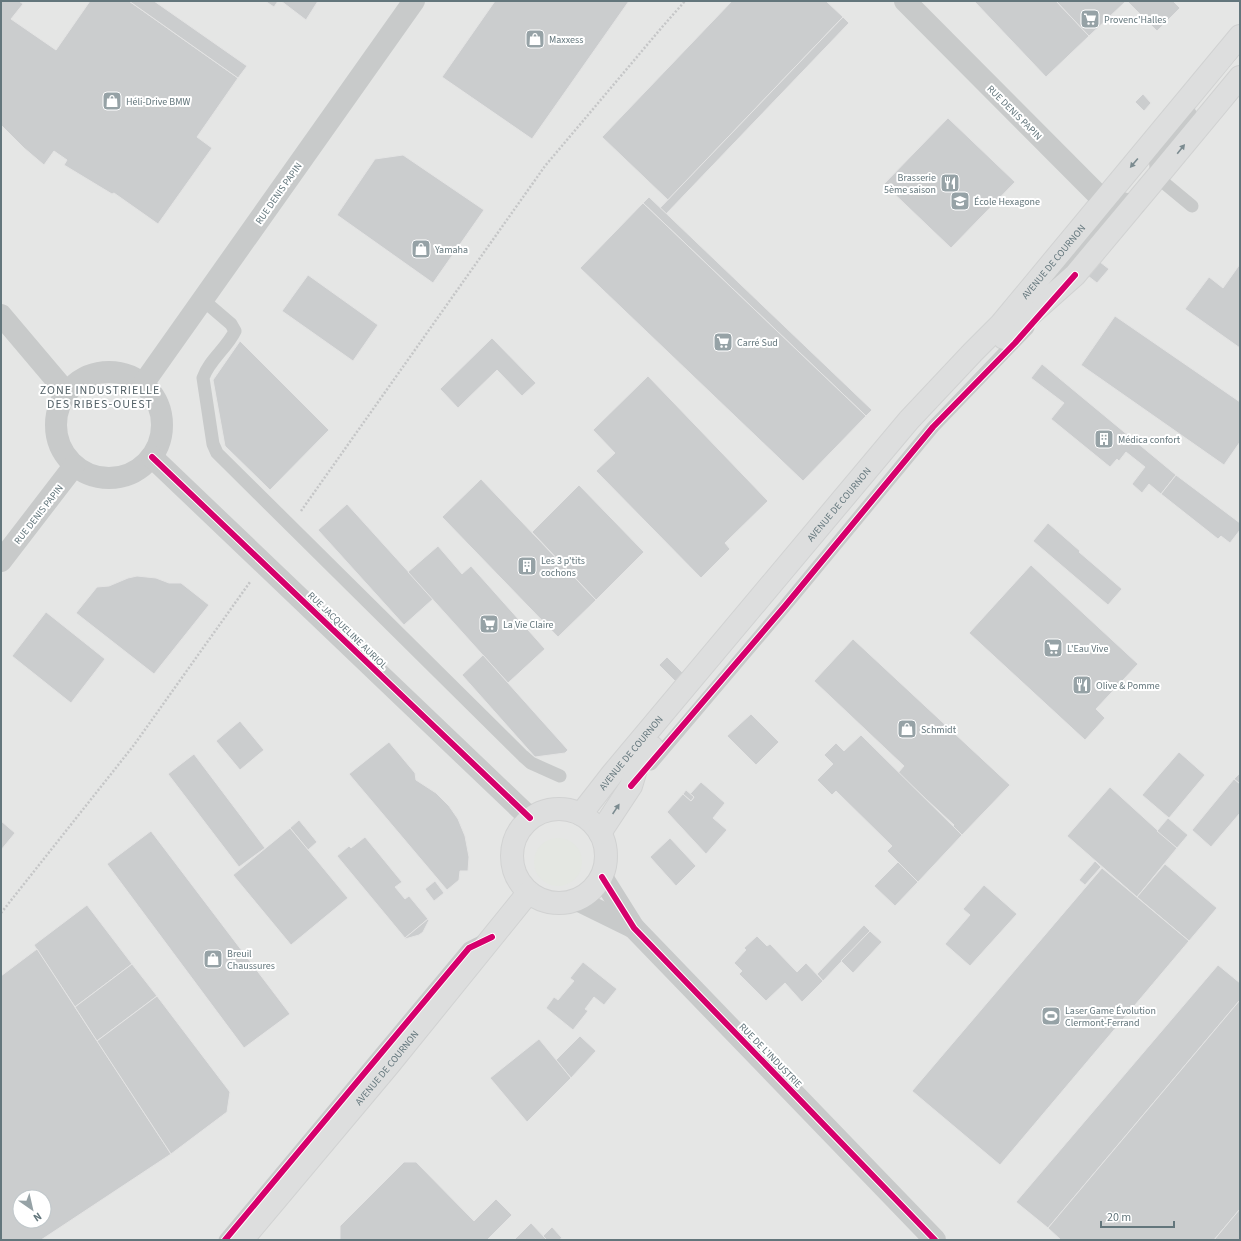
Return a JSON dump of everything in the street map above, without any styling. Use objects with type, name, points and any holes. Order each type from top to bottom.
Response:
[{"type":"main road","name":"AVENUE DE COURNON","points":[[581,814],[613,773],[909,420],[1001,324],[1240,36]]},
{"type":"main road","name":"AVENUE DE COURNON","points":[[600,833],[632,786],[637,766],[739,641],[932,411],[1005,336],[1075,275],[1240,77]]},
{"type":"main road","points":[[563,808],[581,814],[592,822],[604,840],[606,859],[602,877],[592,891],[577,900],[560,904],[543,902],[528,894],[517,880],[511,864],[512,846],[518,830],[530,818],[545,810],[563,808]]},
{"type":"main road","name":"AVENUE DE COURNON","points":[[242,1240],[388,1066],[528,894]]},
{"type":"street","name":"RUE DENIS PAPIN","points":[[143,384],[414,1]]},
{"type":"street","name":"RUE DENIS PAPIN","points":[[905,1],[1103,200]]},
{"type":"street","points":[[1103,200],[1134,205]]},
{"type":"street","name":"AVENUE DE COURNON","points":[[1005,336],[1104,220],[1103,200]]},
{"type":"street","points":[[1,316],[67,393]]},
{"type":"street","points":[[109,372],[127,375],[143,384],[158,404],[162,422],[160,440],[152,456],[143,466],[127,475],[108,479],[90,475],[74,466],[59,445],[56,427],[58,409],[67,393],[75,385],[91,375],[109,372]]},
{"type":"street","name":"RUE JACQUELINE AURIOL","points":[[152,456],[530,818]]},
{"type":"street","name":"RUE DENIS PAPIN","points":[[1,561],[74,466]]},
{"type":"street","name":"RUE DE L'INDUSTRIE","points":[[602,877],[634,928],[935,1240]]},
{"type":"street","name":"RUE DE L'INDUSTRIE","points":[[577,900],[634,928]]},
{"type":"lane","points":[[1192,206],[1157,177],[1156,157],[1203,96],[1204,78]]},
{"type":"lane","points":[[632,786],[933,427],[1015,343],[1075,275]]},
{"type":"lane","points":[[203,300],[231,324],[235,330],[232,338],[205,371],[203,378],[213,444],[217,453],[523,756],[531,762],[560,776]]},
{"type":"lane","points":[[225,1240],[469,948],[492,937]]},
{"type":"path","points":[[291,526],[545,166],[686,1]]},
{"type":"path","points":[[1,913],[134,745],[264,564]]},
{"type":"shaded area","points":[[1,1],[1240,1],[1240,40],[1136,178],[1240,55],[1240,1240],[1,1240]]},
{"type":"shaded area","points":[[553,838],[563,838],[572,842],[578,848],[581,853],[581,871],[572,882],[563,886],[553,886],[544,882],[538,876],[534,867],[534,857],[538,848],[544,842]]},
{"type":"building","name":"Héli-Drive BMW","points":[[1,1],[19,1],[23,4],[11,19],[56,50],[90,1],[129,1],[238,78],[197,137],[212,148],[158,224],[114,193],[112,194],[64,165],[67,160],[54,151],[44,165],[1,125]]},
{"type":"building","points":[[129,1],[154,1],[247,66],[238,78]]},
{"type":"building","points":[[265,1],[278,1],[274,7]]},
{"type":"building","points":[[281,1],[318,1],[306,20]]},
{"type":"building","name":"Maxxess","points":[[495,1],[629,1],[532,139],[442,77]]},
{"type":"building","points":[[732,1],[826,1],[843,17],[668,200],[602,137]]},
{"type":"building","points":[[974,1],[1056,1],[1089,36],[1046,77]]},
{"type":"building","name":"Provenc'Halles","points":[[1056,1],[1124,1],[1125,2],[1089,36]]},
{"type":"building","points":[[1127,1],[1173,1],[1180,8],[1157,31]]},
{"type":"building","points":[[843,17],[849,23],[666,214],[660,208]]},
{"type":"building","points":[[1143,94],[1151,103],[1144,111],[1135,102]]},
{"type":"building","name":"Brasserie 5ème saison","points":[[948,118],[1015,182],[951,248],[884,184]]},
{"type":"building","name":"Yamaha","points":[[403,155],[484,210],[433,283],[337,215],[375,159]]},
{"type":"building","points":[[649,197],[872,410],[866,416],[643,203]]},
{"type":"building","name":"Carré Sud","points":[[643,203],[866,416],[803,481],[580,268]]},
{"type":"building","points":[[1100,262],[1109,269],[1097,283],[1088,276]]},
{"type":"building","points":[[1240,264],[1240,348],[1185,309],[1209,277],[1223,288]]},
{"type":"building","points":[[308,275],[378,325],[353,361],[282,311]]},
{"type":"building","points":[[1115,316],[1240,402],[1240,442],[1224,465],[1081,365]]},
{"type":"building","points":[[492,338],[536,383],[522,396],[497,370],[458,408],[440,389]]},
{"type":"building","points":[[240,341],[329,430],[270,490],[225,446],[213,380]]},
{"type":"building","name":"Médica confort","points":[[1042,364],[1176,475],[1161,494],[1149,484],[1142,493],[1132,484],[1145,467],[1126,452],[1119,461],[1117,459],[1110,467],[1051,419],[1064,403],[1031,378]]},
{"type":"building","points":[[648,376],[768,501],[725,543],[730,549],[701,578],[596,471],[615,453],[593,430]]},
{"type":"building","points":[[1176,475],[1240,523],[1240,530],[1230,543],[1221,536],[1218,539],[1161,494]]},
{"type":"building","name":"Les 3 p'tits cochons","points":[[481,479],[596,600],[558,637],[442,517]]},
{"type":"building","points":[[579,485],[644,552],[596,600],[532,532]]},
{"type":"building","points":[[347,504],[433,599],[404,625],[318,530]]},
{"type":"building","points":[[1048,523],[1122,589],[1108,605],[1033,541]]},
{"type":"building","name":"La Vie Claire","points":[[438,546],[462,574],[471,566],[545,649],[508,683],[408,572]]},
{"type":"building","name":"L'Eau Vive","points":[[1031,565],[1138,664],[1096,709],[1105,718],[1085,740],[969,633]]},
{"type":"building","points":[[137,576],[156,578],[169,583],[181,583],[209,605],[154,674],[76,613],[97,587],[109,586]]},
{"type":"building","points":[[46,612],[105,659],[71,703],[12,656]]},
{"type":"building","name":"Schmidt","points":[[853,639],[1010,785],[962,835],[953,826],[954,825],[898,773],[904,766],[814,681]]},
{"type":"building","points":[[483,655],[568,750],[565,753],[535,757],[462,675]]},
{"type":"building","points":[[667,657],[683,673],[675,681],[659,665]]},
{"type":"building","points":[[751,714],[779,742],[756,765],[727,736]]},
{"type":"building","points":[[240,721],[264,750],[240,770],[216,741]]},
{"type":"building","points":[[861,735],[962,835],[918,882],[887,851],[892,846],[836,791],[832,795],[817,780],[833,764],[824,755],[836,743],[844,751]]},
{"type":"building","points":[[389,742],[415,773],[416,780],[436,793],[449,806],[458,819],[465,836],[469,857],[468,871],[460,871],[459,880],[447,890],[349,774]]},
{"type":"building","points":[[1179,752],[1205,775],[1169,818],[1142,795]]},
{"type":"building","points":[[194,754],[265,848],[239,867],[168,774]]},
{"type":"building","points":[[1240,773],[1240,784],[1234,779]]},
{"type":"building","points":[[1234,779],[1240,784],[1240,813],[1211,847],[1192,830]]},
{"type":"building","points":[[701,782],[725,803],[713,818],[727,830],[706,854],[667,812],[683,794],[691,801],[694,797],[690,794]]},
{"type":"building","points":[[1110,787],[1177,848],[1137,897],[1067,836]]},
{"type":"building","points":[[686,790],[694,797],[691,801],[683,794]]},
{"type":"building","points":[[1168,818],[1188,835],[1177,848],[1157,831]]},
{"type":"building","points":[[299,820],[317,842],[308,850],[290,828]]},
{"type":"building","points":[[1,821],[15,833],[1,850]]},
{"type":"building","points":[[290,828],[348,898],[291,945],[233,875]]},
{"type":"building","name":"Breuil Chaussures","points":[[151,831],[290,1014],[244,1048],[107,864]]},
{"type":"building","points":[[365,837],[402,882],[395,887],[405,899],[409,896],[428,919],[405,938],[337,856],[349,846],[351,848]]},
{"type":"building","points":[[670,838],[696,866],[676,886],[650,857]]},
{"type":"building","points":[[1095,861],[1101,867],[1085,885],[1079,880]]},
{"type":"building","points":[[898,862],[918,882],[895,906],[874,886]]},
{"type":"building","points":[[1165,864],[1217,908],[1189,941],[1137,897]]},
{"type":"building","name":"Laser Game Évolution Clermont-Ferrand","points":[[1102,868],[1189,941],[1000,1165],[912,1091]]},
{"type":"building","points":[[435,881],[444,893],[434,901],[425,889]]},
{"type":"building","points":[[984,885],[1017,914],[970,966],[945,944],[970,915],[963,909]]},
{"type":"building","points":[[87,905],[132,964],[75,1007],[34,945]]},
{"type":"building","points":[[428,919],[429,920],[423,932],[419,935],[405,939],[405,938]]},
{"type":"building","points":[[864,925],[870,931],[823,981],[817,974]]},
{"type":"building","points":[[870,931],[882,942],[853,973],[841,961]]},
{"type":"building","points":[[757,936],[767,946],[770,944],[797,972],[806,963],[823,981],[802,1002],[785,983],[766,1001],[739,974],[742,971],[734,963],[746,950],[744,948]]},
{"type":"building","points":[[37,949],[171,1154],[41,1240],[1,1240],[1,976]]},
{"type":"building","points":[[583,962],[617,989],[604,1005],[594,997],[585,1009],[588,1011],[573,1030],[546,1008],[554,997],[558,1000],[574,981],[570,978]]},
{"type":"building","points":[[132,964],[157,996],[97,1041],[75,1007]]},
{"type":"building","points":[[1218,965],[1240,983],[1240,1000],[1048,1228],[1016,1202]]},
{"type":"building","points":[[157,996],[230,1092],[227,1112],[171,1154],[97,1041]]},
{"type":"building","points":[[1240,1000],[1240,1209],[1214,1240],[1061,1240],[1048,1228]]},
{"type":"building","points":[[580,1036],[596,1051],[571,1078],[556,1060]]},
{"type":"building","points":[[539,1039],[571,1078],[527,1122],[490,1078]]},
{"type":"building","points":[[404,1162],[416,1162],[474,1221],[496,1199],[512,1215],[487,1240],[340,1240],[340,1226]]},
{"type":"building","points":[[1240,1209],[1240,1240],[1214,1240]]},
{"type":"building","points":[[531,1223],[547,1240],[514,1240]]},
{"type":"building","points":[[552,1227],[562,1238],[559,1240],[547,1240],[543,1236]]},
{"type":"cycle path","points":[[631,786],[785,606],[933,427],[1015,343],[1075,275]]},
{"type":"cycle path","points":[[152,457],[530,818]]},
{"type":"cycle path","points":[[602,877],[634,928],[935,1240]]},
{"type":"cycle path","points":[[225,1240],[469,948],[492,937]]},
{"type":"place","name":"Provenc'Halles","points":[[1090,19]]},
{"type":"place","name":"Maxxess","points":[[535,39]]},
{"type":"place","name":"Héli-Drive BMW","points":[[112,101]]},
{"type":"place","name":"Brasserie 5ème saison","points":[[950,183]]},
{"type":"place","name":"École Hexagone","points":[[960,201]]},
{"type":"place","name":"Yamaha","points":[[421,249]]},
{"type":"place","name":"Carré Sud","points":[[723,342]]},
{"type":"place","name":"Médica confort","points":[[1104,439]]},
{"type":"place","name":"Les 3 p'tits cochons","points":[[527,566]]},
{"type":"place","name":"La Vie Claire","points":[[489,624]]},
{"type":"place","name":"L'Eau Vive","points":[[1053,648]]},
{"type":"place","name":"Olive & Pomme","points":[[1082,685]]},
{"type":"place","name":"Schmidt","points":[[907,729]]},
{"type":"place","name":"Breuil Chaussures","points":[[213,959]]},
{"type":"place","name":"Laser Game Évolution Clermont-Ferrand","points":[[1051,1016]]},
{"type":"district","name":"ZONE INDUSTRIELLE DES RIBES-OUEST","points":[[100,397]]}]
